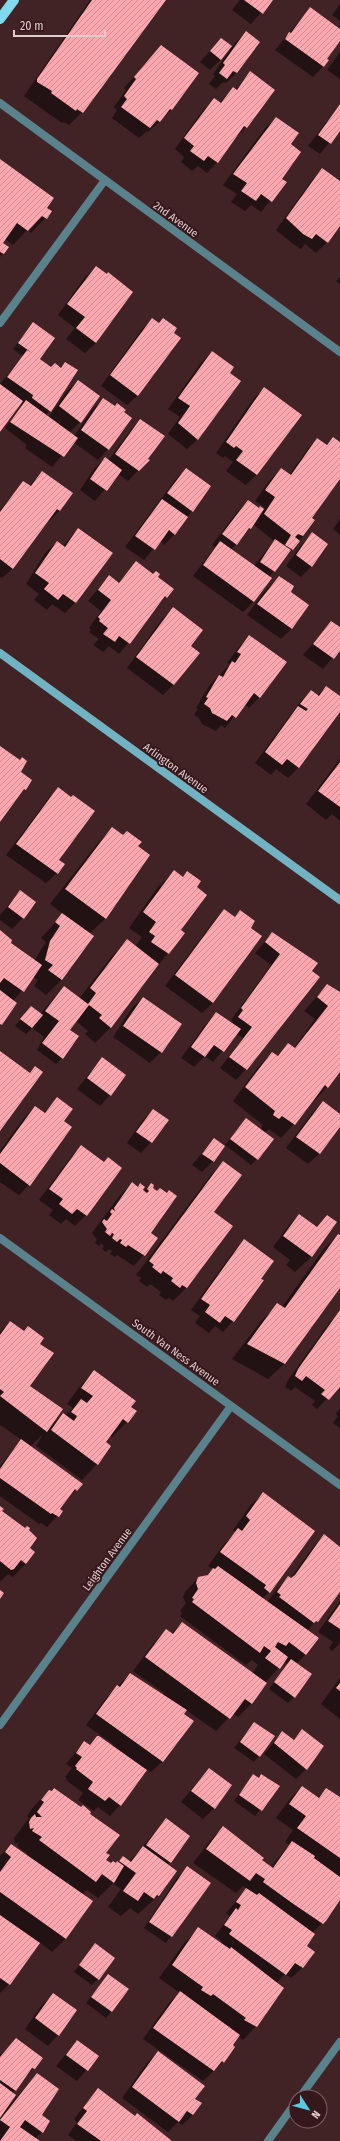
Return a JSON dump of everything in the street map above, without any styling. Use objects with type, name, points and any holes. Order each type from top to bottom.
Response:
[{"type":"main road","points":[[0,19],[14,0]]},
{"type":"main road","name":"Arlington Avenue","points":[[0,653],[340,900]]},
{"type":"street","name":"2nd Avenue","points":[[0,104],[340,352]]},
{"type":"street","points":[[0,323],[105,180]]},
{"type":"street","name":"South Van Ness Avenue","points":[[0,1238],[340,1485]]},
{"type":"street","name":"Leighton Avenue","points":[[0,1724],[231,1406]]},
{"type":"street","points":[[306,2089],[340,2042]]},
{"type":"street","points":[[268,2141],[288,2113]]},
{"type":"building","points":[[92,0],[166,0],[83,113],[77,109],[76,111],[51,93],[52,91],[37,82],[37,79]]},
{"type":"building","points":[[244,0],[273,0],[263,14]]},
{"type":"building","points":[[310,7],[340,29],[340,41],[327,59],[329,60],[324,67],[285,39]]},
{"type":"building","points":[[246,31],[260,42],[237,73],[233,71],[227,79],[219,73],[225,65],[223,63]]},
{"type":"building","points":[[221,38],[232,46],[221,60],[210,51]]},
{"type":"building","points":[[161,45],[199,73],[172,110],[170,109],[160,122],[157,120],[150,128],[121,107],[127,99],[124,96],[136,79],[134,77]]},
{"type":"building","points":[[250,71],[275,90],[247,128],[244,126],[218,163],[208,156],[204,161],[190,151],[194,146],[184,138],[214,98],[221,103],[233,87],[237,90]]},
{"type":"building","points":[[340,104],[340,131],[331,144],[318,135]]},
{"type":"building","points":[[276,117],[299,133],[291,144],[301,152],[282,179],[287,182],[272,202],[261,194],[256,201],[241,191],[247,183],[233,174]]},
{"type":"building","points":[[0,159],[54,198],[47,208],[52,211],[47,219],[42,216],[28,231],[17,223],[3,243],[9,247],[4,254],[0,252]]},
{"type":"building","points":[[322,168],[340,181],[340,226],[328,243],[316,234],[312,239],[303,234],[286,218]]},
{"type":"building","points":[[96,266],[107,274],[108,272],[133,292],[96,343],[76,328],[85,317],[67,304]]},
{"type":"building","points":[[152,318],[159,323],[163,318],[177,328],[174,333],[181,338],[138,396],[110,375]]},
{"type":"building","points":[[33,322],[55,338],[40,359],[51,367],[55,363],[61,368],[65,362],[78,370],[51,412],[32,398],[33,395],[7,377],[27,350],[32,353],[18,343]]},
{"type":"building","points":[[212,351],[234,367],[230,373],[241,381],[198,440],[178,423],[190,406],[178,398]]},
{"type":"building","points":[[78,380],[100,396],[81,423],[59,406]]},
{"type":"building","points":[[0,384],[23,401],[0,432]]},
{"type":"building","points":[[264,387],[302,415],[257,475],[236,460],[243,451],[236,446],[234,448],[226,442]]},
{"type":"building","points":[[103,398],[115,406],[117,403],[126,410],[124,412],[132,418],[109,450],[81,430]]},
{"type":"building","points":[[26,400],[78,438],[64,457],[10,422]]},
{"type":"building","points":[[140,419],[165,436],[148,459],[150,460],[139,471],[115,454]]},
{"type":"building","points":[[333,437],[340,442],[340,479],[312,518],[315,520],[303,536],[298,534],[295,537],[300,541],[293,550],[285,545],[291,535],[264,514],[275,497],[265,490],[281,468],[291,475],[317,438],[327,445]]},
{"type":"building","points":[[105,457],[122,470],[107,491],[90,479]]},
{"type":"building","points":[[186,468],[211,486],[193,512],[167,493]]},
{"type":"building","points":[[42,471],[73,493],[60,511],[57,509],[13,569],[0,559],[0,512],[23,481],[31,486]]},
{"type":"building","points":[[162,499],[188,517],[175,535],[169,530],[155,550],[135,536]]},
{"type":"building","points":[[248,500],[259,508],[260,506],[264,509],[251,529],[249,528],[237,545],[222,534]]},
{"type":"building","points":[[78,528],[113,553],[76,603],[63,594],[58,600],[44,589],[49,583],[35,573],[57,541],[65,547]]},
{"type":"building","points":[[312,532],[328,544],[312,567],[296,555]]},
{"type":"building","points":[[275,539],[291,550],[275,572],[260,562]]},
{"type":"building","points":[[220,541],[272,578],[254,602],[203,565]]},
{"type":"building","points":[[136,561],[153,574],[156,571],[160,574],[158,577],[174,589],[167,598],[165,596],[130,644],[119,636],[115,642],[103,634],[108,628],[99,621],[100,619],[98,617],[111,600],[98,590],[109,575],[119,583]]},
{"type":"building","points":[[279,576],[294,586],[291,592],[309,605],[292,629],[257,604]]},
{"type":"building","points":[[173,607],[203,630],[191,646],[200,653],[174,685],[136,657]]},
{"type":"building","points":[[331,621],[340,627],[340,651],[334,659],[313,644]]},
{"type":"building","points":[[249,635],[287,662],[260,698],[254,693],[236,718],[232,715],[227,721],[212,713],[210,708],[204,704],[208,698],[206,697],[219,675],[223,677],[232,661],[235,663],[241,654],[237,652]]},
{"type":"building","points":[[326,686],[340,696],[340,712],[299,768],[287,759],[282,765],[265,752],[298,706],[306,711],[308,709],[300,704],[311,690],[319,696]]},
{"type":"building","points":[[0,746],[20,760],[22,757],[27,761],[21,772],[32,780],[26,790],[24,789],[0,822]]},
{"type":"building","points":[[340,762],[340,807],[318,791]]},
{"type":"building","points":[[58,787],[71,797],[73,795],[95,811],[59,860],[65,864],[58,874],[16,844]]},
{"type":"building","points":[[112,827],[123,835],[127,831],[142,842],[138,846],[150,855],[106,919],[65,889]]},
{"type":"building","points":[[174,870],[183,877],[187,871],[201,881],[197,887],[207,895],[181,930],[185,933],[169,954],[151,942],[155,936],[149,932],[156,922],[143,912]]},
{"type":"building","points":[[20,890],[36,902],[24,919],[8,907]]},
{"type":"building","points":[[224,909],[235,917],[240,910],[255,921],[251,928],[262,936],[213,1003],[175,975]]},
{"type":"building","points":[[62,913],[94,936],[62,980],[48,970],[53,965],[45,960],[50,941],[60,926],[55,922]]},
{"type":"building","points":[[0,930],[12,940],[11,943],[42,965],[24,992],[4,978],[0,983]]},
{"type":"building","points":[[272,932],[318,963],[312,971],[320,977],[247,1070],[229,1057],[252,1027],[238,1017],[243,1010],[241,1008],[280,954],[265,942]]},
{"type":"building","points":[[127,939],[159,964],[111,1028],[99,1018],[102,1015],[89,1005],[70,1030],[79,1036],[63,1059],[42,1043],[59,1021],[45,1011],[64,986],[88,1004],[96,993],[90,988]]},
{"type":"building","points":[[327,984],[340,992],[340,1072],[328,1088],[325,1085],[295,1125],[282,1116],[279,1119],[273,1115],[275,1111],[245,1087],[272,1052],[278,1056],[288,1043],[295,1048],[328,1006],[317,997]]},
{"type":"building","points":[[0,990],[17,1003],[2,1025],[0,1024]]},
{"type":"building","points":[[143,997],[182,1024],[162,1053],[123,1026]]},
{"type":"building","points":[[31,1006],[43,1015],[32,1028],[20,1019]]},
{"type":"building","points":[[216,1012],[241,1029],[224,1052],[214,1045],[205,1057],[191,1047]]},
{"type":"building","points":[[0,1051],[30,1073],[35,1066],[43,1072],[0,1131]]},
{"type":"building","points":[[102,1057],[126,1075],[111,1096],[87,1078]]},
{"type":"building","points":[[57,1097],[73,1109],[64,1121],[72,1127],[30,1186],[0,1163],[0,1154],[35,1106],[45,1113]]},
{"type":"building","points":[[323,1101],[340,1114],[340,1127],[320,1154],[296,1137]]},
{"type":"building","points":[[153,1109],[169,1120],[152,1143],[136,1132]]},
{"type":"building","points":[[246,1118],[274,1139],[258,1160],[230,1139]]},
{"type":"building","points":[[214,1138],[225,1146],[214,1162],[202,1154]]},
{"type":"building","points":[[81,1145],[104,1162],[108,1157],[122,1168],[87,1216],[77,1209],[72,1214],[59,1204],[63,1199],[49,1189]]},
{"type":"building","points":[[223,1161],[242,1175],[214,1212],[233,1226],[187,1288],[182,1285],[180,1288],[171,1281],[173,1278],[163,1271],[161,1274],[152,1267],[154,1265],[149,1261]]},
{"type":"building","points":[[132,1182],[138,1187],[140,1183],[145,1187],[143,1190],[147,1193],[149,1191],[147,1189],[151,1183],[154,1185],[153,1188],[157,1191],[160,1188],[167,1193],[169,1190],[177,1196],[151,1233],[158,1238],[145,1256],[128,1245],[126,1247],[120,1243],[122,1240],[120,1239],[117,1242],[112,1238],[114,1234],[112,1233],[110,1236],[105,1232],[107,1229],[102,1222],[104,1219],[107,1221],[112,1214],[110,1212],[112,1209],[115,1211],[114,1208]]},
{"type":"building","points":[[299,1214],[317,1227],[327,1215],[337,1222],[312,1257],[283,1236]]},
{"type":"building","points":[[338,1234],[340,1235],[340,1288],[285,1364],[247,1344],[277,1303],[285,1308]]},
{"type":"building","points":[[244,1239],[274,1261],[261,1279],[264,1280],[234,1322],[225,1316],[220,1323],[205,1312],[210,1305],[201,1299]]},
{"type":"building","points":[[340,1310],[340,1387],[329,1400],[321,1394],[325,1390],[306,1376],[302,1381],[295,1376],[298,1369]]},
{"type":"building","points":[[10,1321],[24,1331],[28,1326],[44,1338],[40,1344],[54,1353],[30,1386],[63,1409],[47,1432],[0,1396],[4,1392],[0,1389],[0,1335]]},
{"type":"building","points":[[94,1370],[136,1401],[131,1407],[137,1411],[128,1423],[123,1419],[106,1442],[111,1446],[98,1465],[51,1430],[63,1413],[74,1421],[77,1416],[71,1412],[81,1399],[87,1403],[93,1396],[81,1388]]},
{"type":"building","points":[[21,1439],[83,1484],[77,1491],[75,1489],[60,1509],[63,1511],[59,1517],[52,1513],[51,1514],[0,1478],[0,1469]]},
{"type":"building","points":[[263,1492],[315,1531],[270,1593],[264,1588],[266,1585],[220,1552],[238,1528],[242,1531],[250,1520],[246,1516]]},
{"type":"building","points":[[0,1506],[4,1509],[2,1511],[25,1528],[27,1526],[30,1528],[29,1530],[37,1538],[30,1548],[35,1552],[26,1564],[21,1560],[14,1569],[11,1570],[0,1561]]},
{"type":"building","points":[[324,1534],[340,1547],[340,1592],[318,1622],[316,1621],[314,1623],[279,1597],[281,1595],[277,1592],[288,1576],[291,1578],[295,1575]]},
{"type":"building","points":[[218,1566],[319,1638],[306,1655],[289,1642],[286,1646],[278,1642],[275,1647],[288,1657],[280,1669],[265,1658],[271,1651],[264,1646],[260,1653],[192,1602],[194,1599],[192,1598],[198,1589],[196,1583],[198,1577],[208,1575],[213,1568],[215,1569]]},
{"type":"building","points":[[0,1590],[4,1593],[0,1599]]},
{"type":"building","points":[[340,1604],[340,1629],[328,1621]]},
{"type":"building","points":[[182,1622],[267,1683],[252,1704],[245,1699],[230,1719],[145,1657],[166,1629],[173,1634]]},
{"type":"building","points":[[291,1659],[312,1674],[295,1698],[274,1682]]},
{"type":"building","points":[[130,1673],[187,1710],[184,1714],[194,1721],[163,1762],[96,1714],[117,1685],[120,1687]]},
{"type":"building","points":[[340,1683],[340,1691],[336,1688]]},
{"type":"building","points":[[254,1722],[275,1736],[260,1757],[240,1742]]},
{"type":"building","points":[[302,1729],[324,1746],[307,1770],[274,1743],[282,1731],[294,1740]]},
{"type":"building","points":[[97,1736],[147,1770],[121,1806],[109,1797],[105,1801],[88,1789],[93,1782],[76,1769],[77,1768],[75,1766],[82,1757],[76,1753],[84,1741],[90,1745]]},
{"type":"building","points":[[209,1768],[232,1785],[215,1809],[191,1791]]},
{"type":"building","points":[[253,1774],[259,1778],[261,1774],[280,1786],[262,1811],[239,1795]]},
{"type":"building","points":[[302,1786],[319,1798],[326,1788],[340,1797],[340,1858],[297,1828],[306,1816],[289,1804]]},
{"type":"building","points":[[54,1788],[81,1807],[83,1805],[91,1812],[90,1814],[120,1835],[106,1853],[110,1855],[106,1860],[111,1863],[113,1861],[116,1863],[117,1861],[124,1866],[114,1883],[102,1874],[96,1882],[39,1840],[42,1837],[32,1831],[34,1828],[30,1829],[29,1822],[35,1814],[36,1817],[42,1817],[37,1812],[44,1802],[41,1800],[49,1790],[52,1791]]},
{"type":"building","points":[[166,1818],[190,1836],[171,1863],[146,1845]]},
{"type":"building","points":[[223,1826],[264,1858],[262,1860],[273,1868],[292,1841],[315,1856],[314,1858],[340,1877],[340,1900],[326,1921],[323,1924],[292,1903],[263,1882],[265,1879],[256,1873],[250,1881],[206,1849]]},
{"type":"building","points":[[11,1844],[93,1901],[66,1939],[0,1892],[0,1872],[11,1857],[5,1852]]},
{"type":"building","points":[[143,1846],[177,1871],[159,1896],[157,1895],[154,1899],[144,1892],[138,1901],[123,1891],[136,1873],[119,1861],[123,1856],[131,1862]]},
{"type":"building","points":[[187,1866],[211,1883],[172,1937],[149,1922]]},
{"type":"building","points":[[246,1888],[257,1895],[259,1893],[315,1934],[307,1946],[315,1952],[303,1968],[295,1963],[286,1975],[229,1934],[232,1930],[224,1925],[236,1908],[238,1910],[241,1905],[236,1902]]},
{"type":"building","points":[[0,1915],[40,1943],[10,1985],[0,1978]]},
{"type":"building","points":[[198,1927],[230,1949],[231,1947],[284,1988],[257,2027],[244,2020],[246,2018],[213,1994],[211,1996],[201,1990],[203,1987],[172,1965]]},
{"type":"building","points":[[95,1943],[115,1958],[99,1980],[79,1965]]},
{"type":"building","points":[[108,1974],[129,1989],[112,2012],[91,1997]]},
{"type":"building","points":[[180,1991],[240,2035],[233,2045],[235,2047],[224,2063],[222,2061],[214,2071],[153,2028]]},
{"type":"building","points":[[53,1993],[77,2010],[59,2036],[35,2018]]},
{"type":"building","points":[[16,2038],[43,2058],[35,2069],[32,2068],[16,2091],[0,2080],[0,2057]]},
{"type":"building","points":[[77,2040],[99,2056],[88,2071],[66,2055]]},
{"type":"building","points":[[158,2051],[205,2086],[195,2099],[202,2103],[193,2115],[187,2111],[179,2122],[132,2087]]},
{"type":"building","points":[[37,2073],[59,2089],[42,2115],[50,2121],[43,2133],[25,2120],[20,2127],[40,2141],[0,2141],[10,2127],[0,2120]]},
{"type":"building","points":[[0,2083],[16,2095],[0,2118]]},
{"type":"building","points":[[98,2088],[135,2116],[137,2113],[172,2141],[101,2141],[77,2124],[87,2111],[83,2108]]}]
